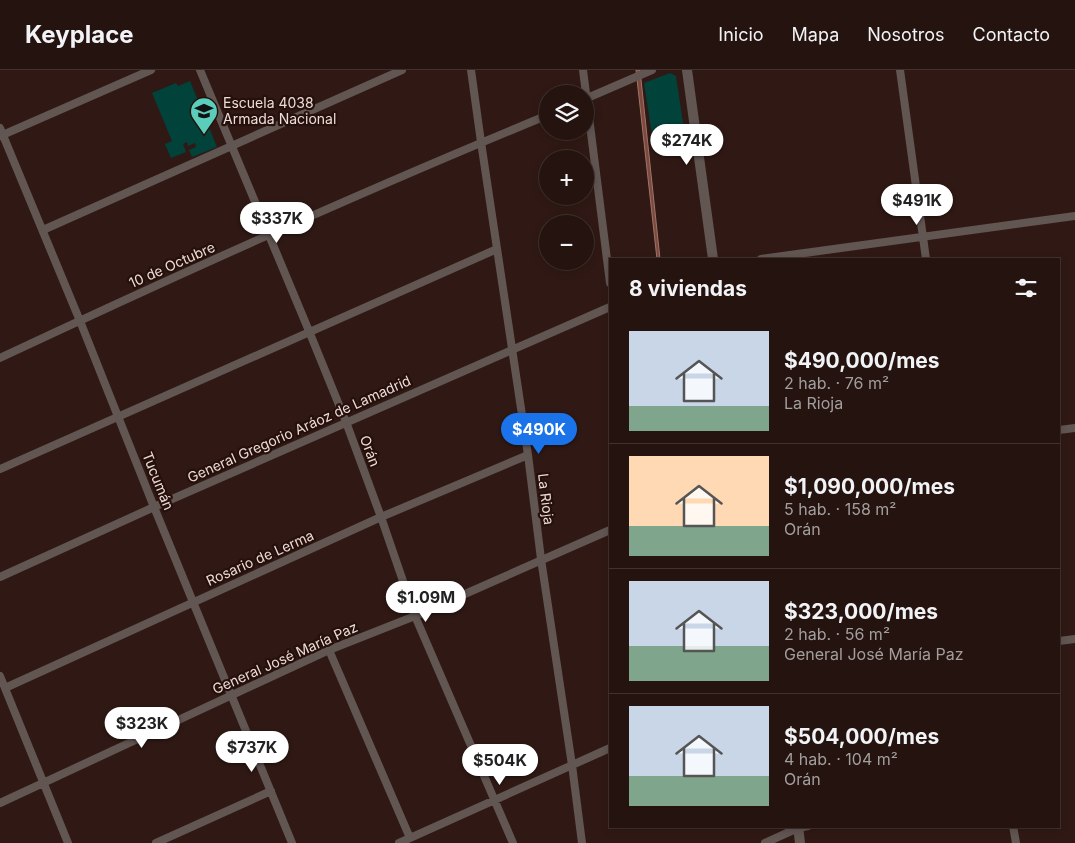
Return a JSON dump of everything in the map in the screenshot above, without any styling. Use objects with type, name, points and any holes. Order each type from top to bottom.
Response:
[{"type":"street","points":[[1,133],[151,70]]},
{"type":"street","name":"Orán","points":[[200,70],[346,422],[415,616],[513,843]]},
{"type":"street","points":[[43,230],[402,70]]},
{"type":"street","name":"La Rioja","points":[[471,70],[528,454],[541,559],[582,843]]},
{"type":"street","points":[[583,70],[585,85]]},
{"type":"street","points":[[594,95],[652,70]]},
{"type":"street","points":[[687,70],[713,258]]},
{"type":"street","points":[[900,70],[926,258]]},
{"type":"street","name":"10 de Octubre","points":[[0,358],[269,235],[539,119]]},
{"type":"street","name":"Tucumán","points":[[1,133],[80,320],[154,507],[292,843]]},
{"type":"street","points":[[591,140],[609,275]]},
{"type":"street","points":[[769,258],[1075,216]]},
{"type":"street","points":[[0,469],[497,249]]},
{"type":"street","name":"General Gregorio Aráoz de Lamadrid","points":[[0,577],[346,422],[609,307]]},
{"type":"street","points":[[1060,430],[1075,428]]},
{"type":"street","name":"Rosario de Lerma","points":[[5,688],[381,517],[528,454]]},
{"type":"street","name":"General José María Paz","points":[[0,803],[329,650],[415,616],[609,530]]},
{"type":"street","points":[[1060,641],[1075,639]]},
{"type":"street","points":[[329,650],[410,838]]},
{"type":"street","points":[[0,676],[68,843]]},
{"type":"street","points":[[399,843],[609,748]]},
{"type":"street","points":[[156,843],[271,791]]},
{"type":"street","points":[[765,843],[799,828]]},
{"type":"street","points":[[800,843],[801,828]]},
{"type":"street","points":[[1013,828],[1016,843]]},
{"type":"shaded area","points":[[636,70],[640,70],[660,258],[657,258]]},
{"type":"building","points":[[670,73],[676,76],[684,130],[652,135],[644,83]]},
{"type":"building","points":[[190,81],[217,147],[192,157],[189,150],[196,147],[195,143],[188,146],[187,142],[183,144],[186,152],[171,158],[165,144],[172,141],[152,93],[176,83],[178,86]]},
{"type":"place","name":"Escuela 4038 Armada Nacional","points":[[204,135]]}]
